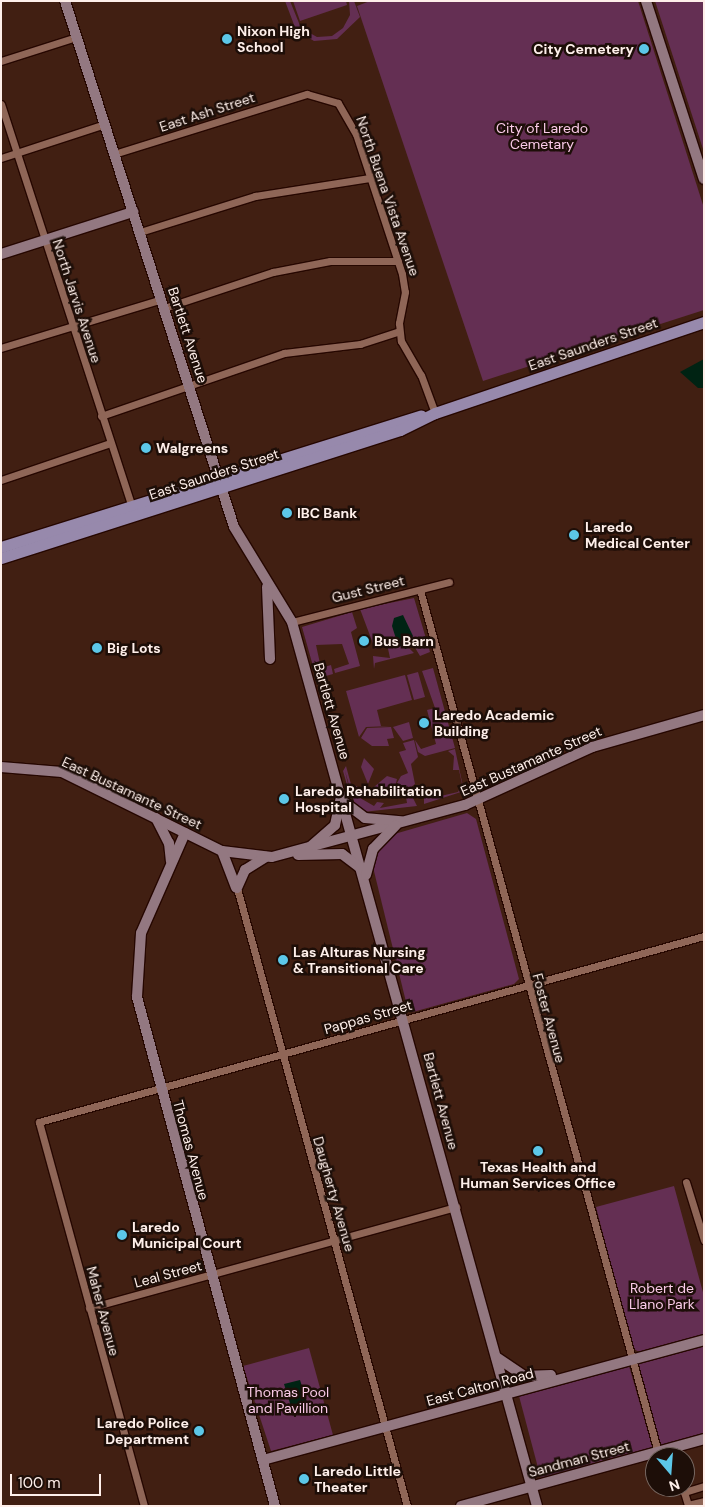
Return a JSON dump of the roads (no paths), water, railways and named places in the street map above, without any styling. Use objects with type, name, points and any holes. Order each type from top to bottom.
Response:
[{"type":"main road","name":"Bartlett Avenue","points":[[65,1],[234,527],[292,622],[365,873],[537,1506]]},
{"type":"main road","points":[[646,1],[704,179]]},
{"type":"main road","points":[[1,254],[133,212]]},
{"type":"main road","name":"East Saunders Street","points":[[1,558],[398,419],[435,413],[704,322]]},
{"type":"main road","name":"East Saunders Street","points":[[1,546],[130,505],[220,482]]},
{"type":"main road","points":[[42,545],[75,523]]},
{"type":"main road","points":[[266,581],[272,630],[270,659]]},
{"type":"main road","name":"East Bustamante Street","points":[[1,767],[62,772],[222,851],[267,857],[306,850],[476,802],[592,747],[704,715]]},
{"type":"main road","points":[[306,850],[335,825],[341,790]]},
{"type":"main road","points":[[344,802],[365,818],[408,821]]},
{"type":"main road","points":[[156,818],[169,843],[171,861]]},
{"type":"main road","points":[[290,854],[342,854],[365,873],[374,849],[396,824]]},
{"type":"main road","name":"Thomas Avenue","points":[[185,833],[150,905],[136,954],[137,997],[160,1088],[275,1506]]},
{"type":"main road","points":[[222,851],[237,888]]},
{"type":"main road","points":[[237,888],[244,870],[267,857]]},
{"type":"main road","name":"East Calton Road","points":[[263,1460],[704,1340]]},
{"type":"main road","points":[[496,1356],[530,1378],[594,1370]]},
{"type":"main road","name":"Sandman Street","points":[[677,1447],[704,1440]]},
{"type":"main road","name":"Sandman Street","points":[[462,1506],[645,1456]]},
{"type":"street","points":[[1,61],[76,37]]},
{"type":"street","name":"East Ash Street","points":[[114,154],[307,94]]},
{"type":"street","name":"North Buena Vista Avenue","points":[[307,94],[330,98],[346,112],[398,261],[405,292],[398,332]]},
{"type":"street","name":"North Jarvis Avenue","points":[[1,104],[130,505]]},
{"type":"street","points":[[1,158],[105,124]]},
{"type":"street","points":[[140,232],[255,196],[370,178]]},
{"type":"street","points":[[1,348],[72,326],[163,304],[273,272],[330,262],[398,261]]},
{"type":"street","points":[[102,416],[284,353],[360,344],[398,332],[435,413]]},
{"type":"street","points":[[1,480],[110,443]]},
{"type":"street","name":"Gust Street","points":[[292,622],[449,582]]},
{"type":"street","name":"Foster Avenue","points":[[420,590],[476,802],[657,1447]]},
{"type":"street","name":"Daugherty Avenue","points":[[237,888],[407,1506]]},
{"type":"street","name":"Pappas Street","points":[[40,1122],[704,936]]},
{"type":"street","name":"Maher Avenue","points":[[40,1122],[144,1506]]},
{"type":"street","points":[[686,1182],[704,1240]]},
{"type":"street","name":"Leal Street","points":[[90,1308],[456,1207]]},
{"type":"street","points":[[704,1486],[684,1492],[688,1505],[704,1501]]},
{"type":"place","name":"Nixon High School","points":[[227,39]]},
{"type":"place","name":"City Cemetery","points":[[644,49]]},
{"type":"place","name":"Walgreens","points":[[146,448]]},
{"type":"place","name":"IBC Bank","points":[[287,513]]},
{"type":"place","name":"Laredo Medical Center","points":[[574,535]]},
{"type":"place","name":"Bus Barn","points":[[364,641]]},
{"type":"place","name":"Big Lots","points":[[97,648]]},
{"type":"place","name":"Laredo Academic Building","points":[[424,723]]},
{"type":"place","name":"Laredo Rehabilitation Hospital","points":[[284,799]]},
{"type":"place","name":"Las Alturas Nursing & Transitional Care","points":[[283,960]]},
{"type":"place","name":"Texas Health and Human Services Office","points":[[538,1151]]},
{"type":"place","name":"Laredo Municipal Court","points":[[122,1235]]},
{"type":"place","name":"Laredo Police Department","points":[[199,1431]]},
{"type":"place","name":"Laredo Little Theater","points":[[304,1479]]},
{"type":"park label","name":"City of Laredo Cemetary","points":[[542,136]]},
{"type":"park label","name":"Robert de Llano Park","points":[[662,1296]]},
{"type":"park label","name":"Thomas Pool and Pavillion","points":[[288,1400]]}]
